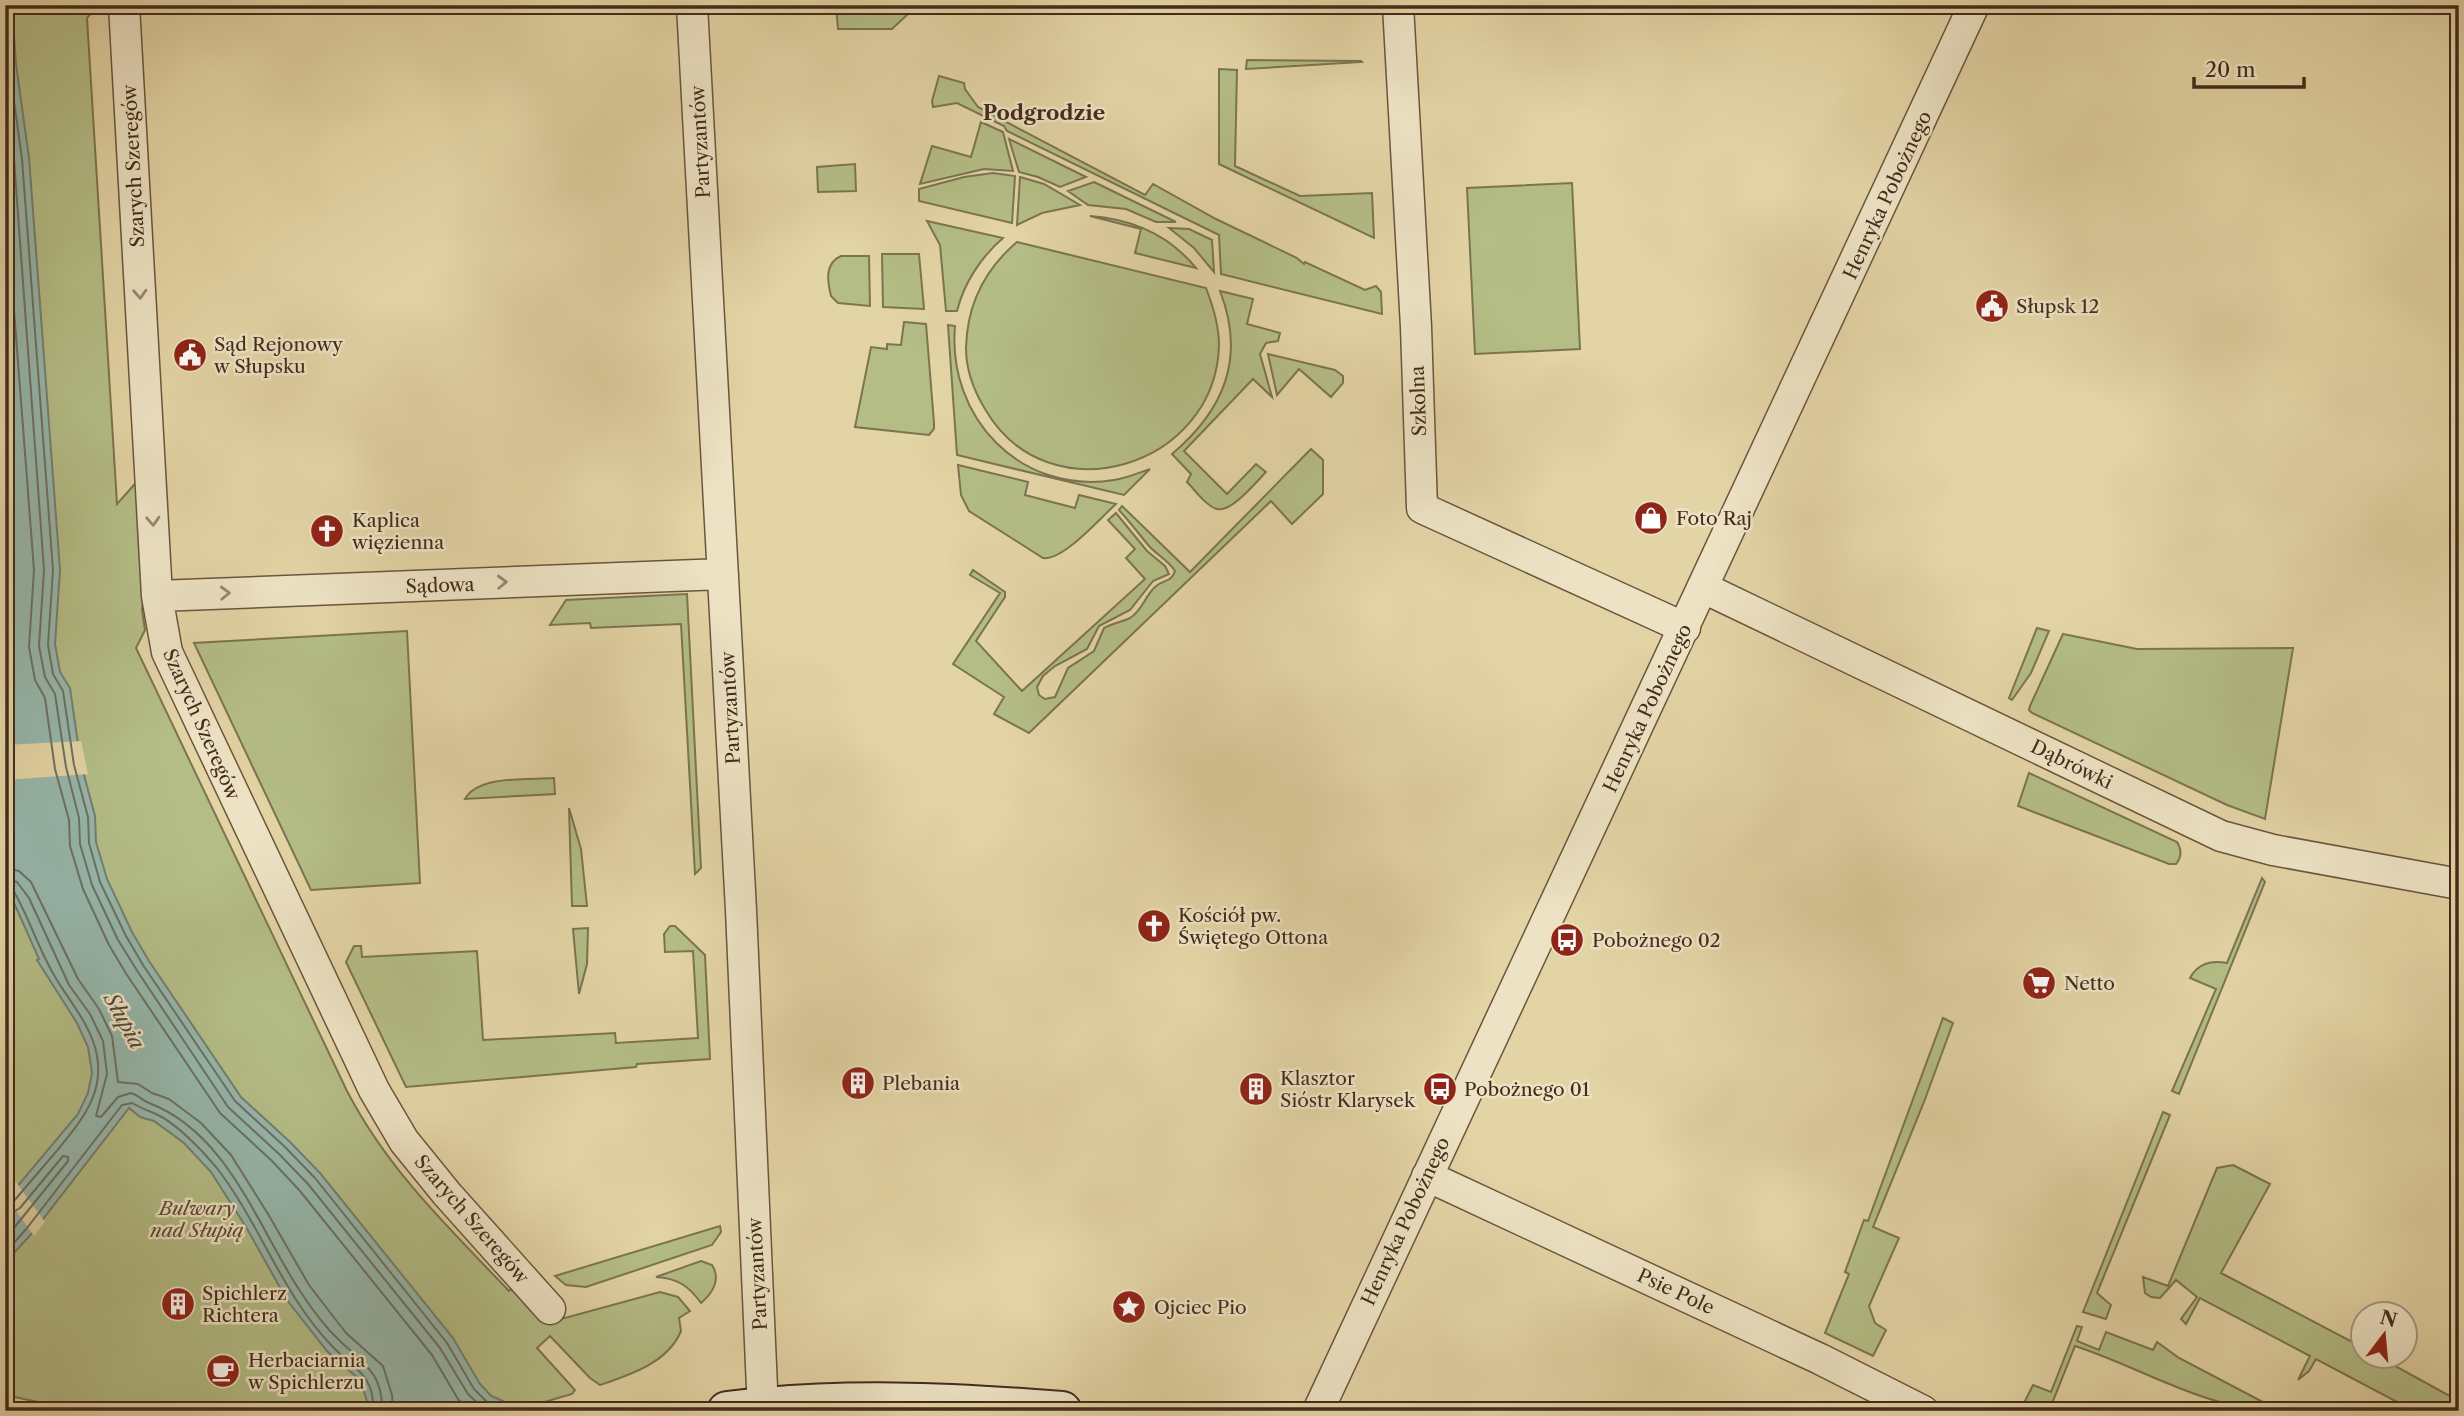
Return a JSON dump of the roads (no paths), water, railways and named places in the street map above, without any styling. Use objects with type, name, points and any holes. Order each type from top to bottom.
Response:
[{"type":"main road","points":[[751,1409],[840,1403],[972,1404],[1062,1411]]},
{"type":"street","name":"Szarych Szeregów","points":[[124,5],[157,596],[167,652],[373,1090],[404,1141],[447,1195],[550,1309]]},
{"type":"street","name":"Partyzantów","points":[[692,5],[723,574],[751,1409]]},
{"type":"street","name":"Szkolna","points":[[1398,5],[1416,327],[1422,508],[1685,628]]},
{"type":"street","name":"Henryka Pobożnego","points":[[1318,1411],[1974,5]]},
{"type":"street","name":"Sądowa","points":[[157,596],[723,574]]},
{"type":"street","name":"Dąbrówki","points":[[1704,588],[2221,835],[2273,850],[2459,884]]},
{"type":"street","name":"Psie Pole","points":[[1427,1176],[1820,1359],[1923,1411]]},
{"type":"water","name":"Słupia","points":[[5,5],[12,5],[16,64],[29,158],[60,570],[55,644],[60,672],[70,688],[81,764],[95,816],[96,842],[107,879],[149,961],[241,1097],[320,1173],[453,1338],[480,1384],[491,1396],[521,1409],[366,1411],[367,1401],[360,1380],[327,1351],[287,1300],[211,1172],[184,1143],[154,1121],[140,1117],[129,1108],[33,1232],[5,1263],[5,1201],[78,1114],[88,1093],[92,1073],[88,1047],[77,1023],[37,960],[39,959],[15,905],[12,906],[5,885]]},
{"type":"place","name":"Słupsk 12","points":[[1992,306]]},
{"type":"place","name":"Sąd Rejonowy w Słupsku","points":[[190,355]]},
{"type":"place","name":"Foto Raj","points":[[1651,518]]},
{"type":"place","name":"Kaplica więzienna","points":[[327,531]]},
{"type":"place","name":"Kościół pw. Świętego Ottona","points":[[1154,926]]},
{"type":"place","name":"Pobożnego 02","points":[[1567,940]]},
{"type":"place","name":"Netto","points":[[2039,983]]},
{"type":"place","name":"Plebania","points":[[858,1083]]},
{"type":"place","name":"Klasztor Sióstr Klarysek","points":[[1256,1089]]},
{"type":"place","name":"Pobożnego 01","points":[[1440,1089]]},
{"type":"place","name":"Spichlerz Richtera","points":[[178,1304]]},
{"type":"place","name":"Ojciec Pio","points":[[1129,1307]]},
{"type":"place","name":"Herbaciarnia w Spichlerzu","points":[[223,1371]]},
{"type":"district","name":"Podgrodzie","points":[[1044,113]]},
{"type":"park label","name":"Bulwary nad Słupią","points":[[197,1219]]}]
